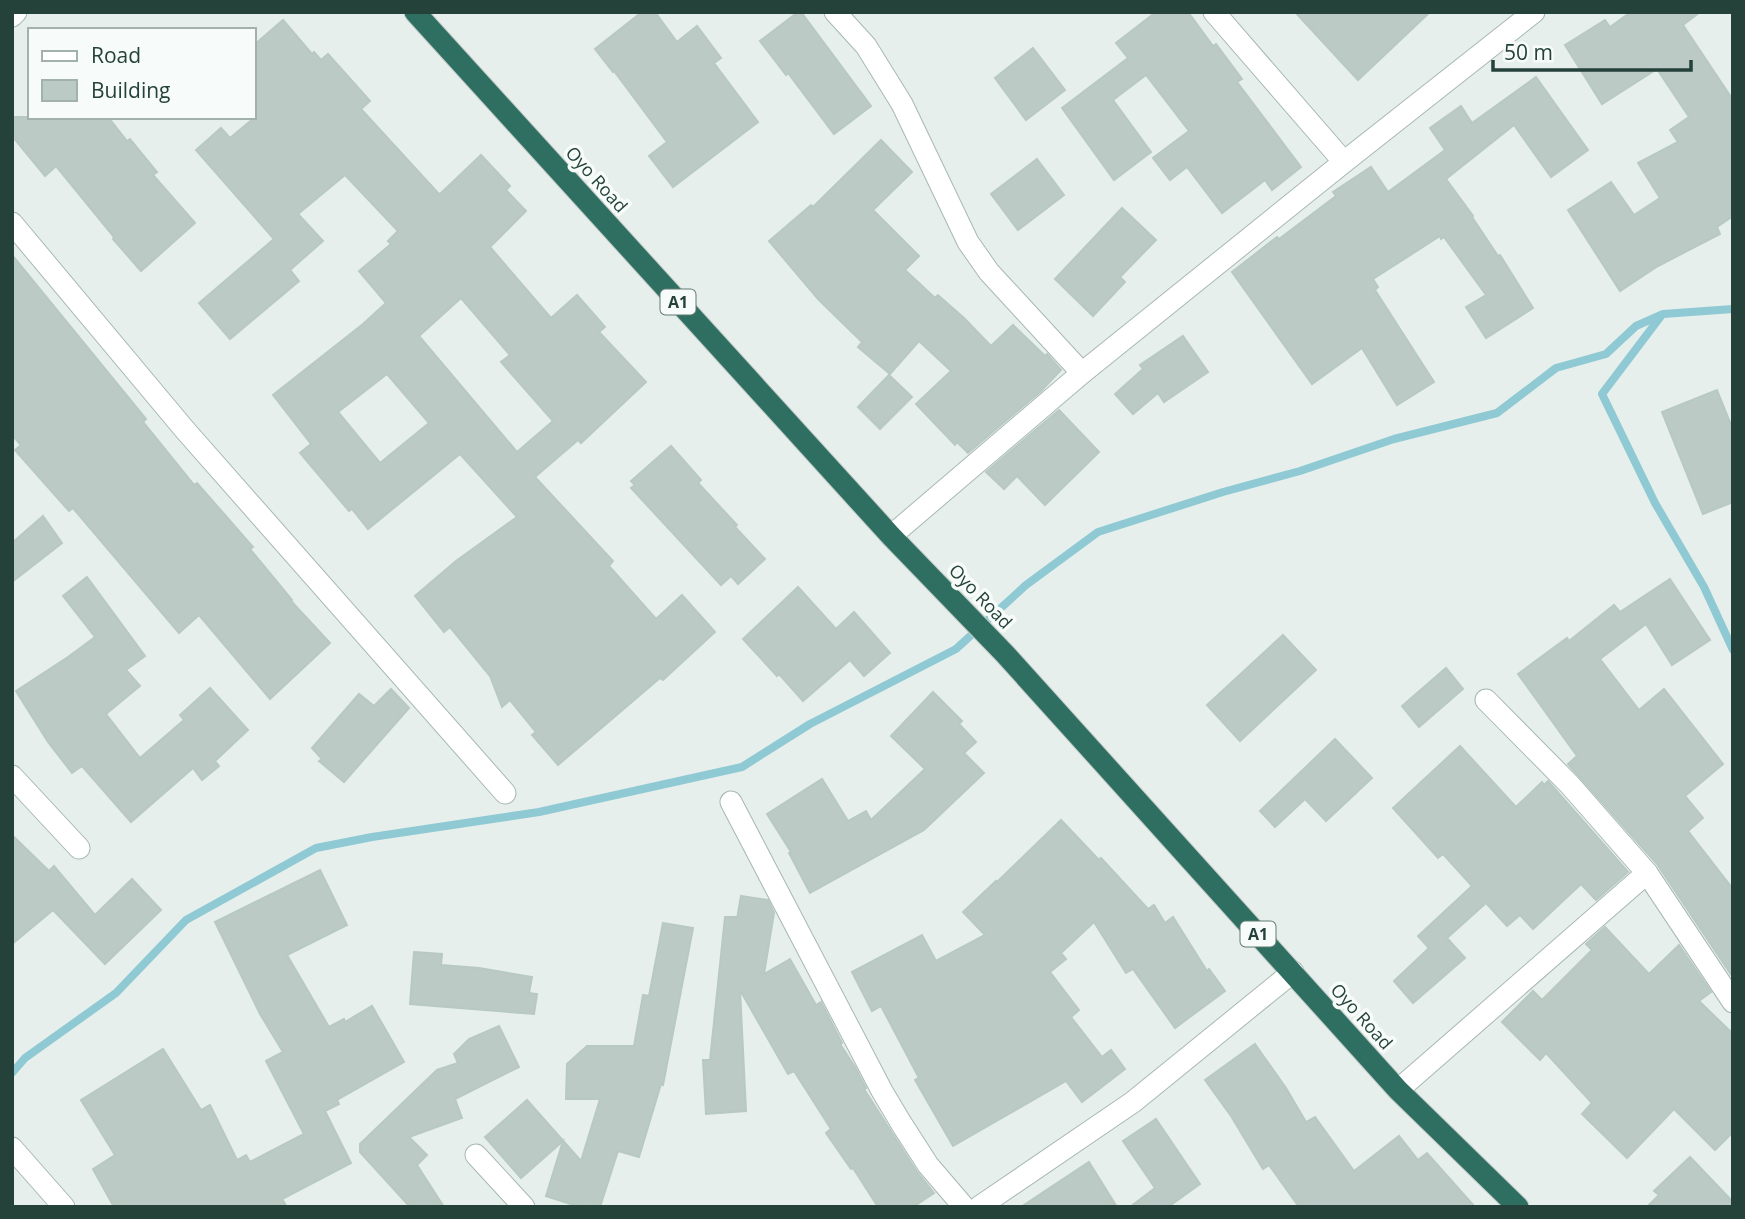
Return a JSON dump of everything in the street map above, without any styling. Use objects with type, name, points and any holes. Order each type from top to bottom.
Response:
[{"type":"highway","name":"Oyo Road","points":[[415,12],[891,536],[1005,654],[1398,1090],[1518,1207]]},
{"type":"street","points":[[12,16],[16,12]]},
{"type":"street","points":[[835,12],[866,46],[902,104],[968,242],[989,272],[1082,373]]},
{"type":"street","points":[[1214,12],[1345,162]]},
{"type":"street","points":[[891,536],[1082,373],[1534,12]]},
{"type":"street","points":[[12,223],[185,430],[505,793]]},
{"type":"street","points":[[1486,700],[1570,785],[1647,873],[1733,1002]]},
{"type":"street","points":[[12,776],[79,848]]},
{"type":"street","points":[[731,802],[888,1102],[928,1164],[964,1207]]},
{"type":"street","points":[[1398,1090],[1647,873]]},
{"type":"street","points":[[979,1207],[1133,1101],[1293,972]]},
{"type":"street","points":[[12,1148],[64,1207]]},
{"type":"street","points":[[476,1155],[524,1207]]},
{"type":"building","points":[[642,12],[655,12],[677,42],[697,26],[721,58],[714,63],[758,122],[673,187],[649,156],[667,142],[595,49]]},
{"type":"building","points":[[801,12],[871,106],[834,134],[760,41]]},
{"type":"building","points":[[1156,12],[1188,12],[1242,79],[1237,82],[1301,167],[1272,190],[1265,180],[1222,213],[1187,167],[1170,180],[1153,158],[1189,131],[1146,75],[1113,100],[1151,152],[1114,180],[1062,108],[1128,58],[1116,43]]},
{"type":"building","points":[[1295,12],[1430,12],[1358,80]]},
{"type":"building","points":[[1631,12],[1700,12],[1683,25],[1733,100],[1733,216],[1717,227],[1720,234],[1658,266],[1620,291],[1568,210],[1611,182],[1634,215],[1660,198],[1638,163],[1678,142],[1670,130],[1689,117],[1657,69],[1602,104],[1565,45],[1605,20],[1610,27]]},
{"type":"building","points":[[283,20],[312,54],[314,52],[321,60],[328,54],[370,101],[361,109],[438,193],[481,155],[510,186],[506,190],[526,211],[490,247],[551,318],[577,295],[605,327],[599,332],[646,382],[581,443],[578,440],[535,477],[613,561],[609,566],[656,619],[682,595],[715,632],[663,680],[660,678],[558,765],[532,735],[536,732],[510,700],[502,707],[490,676],[450,627],[444,632],[415,596],[456,561],[517,517],[460,454],[368,529],[352,509],[349,511],[300,453],[311,444],[273,395],[386,303],[359,271],[391,244],[388,241],[398,231],[345,175],[298,214],[323,241],[290,270],[299,281],[230,339],[199,303],[274,239],[196,150],[221,128],[230,138],[256,119],[256,43]],"holes":[[[461,298],[510,355],[501,362],[553,421],[517,452],[419,336]],[[387,374],[429,423],[380,463],[338,412]]]},
{"type":"building","points":[[1033,48],[1065,90],[1026,120],[995,78]]},
{"type":"building","points":[[1536,77],[1588,150],[1551,177],[1514,125],[1446,179],[1498,256],[1500,255],[1533,308],[1486,338],[1466,307],[1486,295],[1444,237],[1441,239],[1440,236],[1373,279],[1378,287],[1375,290],[1434,382],[1397,405],[1362,348],[1312,384],[1232,272],[1336,196],[1333,192],[1371,167],[1388,192],[1445,150],[1430,128],[1461,106],[1472,123]]},
{"type":"building","points":[[12,117],[110,119],[127,141],[130,139],[157,172],[153,175],[195,223],[141,271],[56,166],[45,176],[12,136]]},
{"type":"building","points":[[881,140],[912,172],[873,210],[919,256],[905,270],[935,298],[938,295],[991,346],[1013,325],[1061,370],[1041,391],[968,453],[957,442],[955,445],[916,404],[951,371],[919,341],[890,374],[858,347],[862,342],[818,299],[769,241],[811,205],[813,207]]},
{"type":"building","points":[[1037,159],[1064,195],[1018,230],[991,194]]},
{"type":"building","points":[[1122,208],[1156,240],[1120,277],[1125,282],[1093,316],[1055,279]]},
{"type":"building","points":[[12,255],[146,419],[143,422],[194,485],[197,483],[253,547],[250,549],[291,601],[330,643],[270,699],[199,615],[179,633],[73,508],[69,511],[15,450],[21,445],[12,435]]},
{"type":"building","points":[[1183,336],[1208,372],[1164,402],[1158,393],[1133,414],[1115,394],[1143,369],[1140,365]]},
{"type":"building","points":[[889,375],[912,397],[880,429],[858,407]]},
{"type":"building","points":[[1717,390],[1733,430],[1733,502],[1703,514],[1662,412]]},
{"type":"building","points":[[1059,410],[1099,452],[1045,505],[1017,476],[1004,489],[986,472]]},
{"type":"building","points":[[671,446],[701,480],[698,483],[765,559],[738,584],[731,576],[721,585],[631,488],[635,485],[631,481]]},
{"type":"building","points":[[43,516],[62,543],[12,582],[12,543]]},
{"type":"building","points":[[87,577],[145,656],[126,670],[140,686],[106,714],[140,758],[184,720],[180,715],[210,688],[248,730],[215,761],[219,766],[202,780],[193,768],[131,822],[82,766],[72,773],[48,742],[16,691],[95,637],[63,596]]},
{"type":"building","points":[[1670,579],[1710,640],[1672,665],[1646,624],[1600,659],[1639,710],[1664,689],[1723,764],[1685,796],[1703,818],[1688,831],[1733,889],[1732,976],[1657,864],[1568,764],[1577,756],[1518,674],[1567,638],[1569,641],[1614,605],[1620,612]]},
{"type":"building","points":[[798,587],[836,629],[854,612],[890,653],[864,676],[850,660],[803,701],[743,639]]},
{"type":"building","points":[[1283,635],[1316,670],[1240,741],[1207,705]]},
{"type":"building","points":[[1446,668],[1463,689],[1419,727],[1402,706]]},
{"type":"building","points":[[391,689],[409,708],[344,782],[319,761],[322,759],[312,748],[359,694],[374,706]]},
{"type":"building","points":[[933,692],[962,721],[959,724],[976,742],[964,753],[984,773],[924,830],[810,893],[789,853],[791,852],[767,814],[822,779],[848,821],[866,811],[871,820],[925,769],[891,736]]},
{"type":"building","points":[[1335,739],[1372,778],[1326,821],[1305,799],[1275,827],[1260,811]]},
{"type":"building","points":[[1460,746],[1516,807],[1542,782],[1544,785],[1548,781],[1628,872],[1596,900],[1581,884],[1533,929],[1520,915],[1507,926],[1486,903],[1447,938],[1465,958],[1413,1003],[1394,981],[1429,948],[1418,936],[1472,886],[1443,854],[1438,858],[1393,808]]},
{"type":"building","points":[[1061,820],[1148,909],[1154,905],[1165,923],[1173,917],[1207,971],[1209,969],[1225,991],[1175,1028],[1133,969],[1126,973],[1094,922],[1061,953],[1066,959],[1050,972],[1079,1010],[1071,1017],[1102,1057],[1111,1050],[1125,1069],[1082,1102],[1066,1081],[953,1146],[915,1080],[919,1078],[881,1006],[872,1011],[852,972],[922,935],[936,961],[985,935],[963,912]]},
{"type":"building","points":[[12,835],[49,871],[54,866],[95,915],[132,879],[161,910],[105,964],[53,910],[12,944]]},
{"type":"building","points":[[320,870],[347,925],[287,955],[329,1027],[344,1019],[345,1022],[372,1006],[404,1062],[337,1100],[339,1104],[325,1111],[351,1163],[282,1199],[287,1207],[114,1207],[93,1169],[115,1155],[81,1100],[163,1049],[201,1110],[210,1105],[237,1160],[246,1155],[250,1162],[304,1134],[266,1061],[283,1052],[260,1014],[215,922]]},
{"type":"building","points":[[741,896],[768,900],[774,913],[764,974],[790,959],[816,1005],[821,1002],[842,1043],[840,1044],[866,1088],[864,1089],[917,1172],[934,1193],[913,1207],[878,1207],[826,1133],[831,1129],[794,1071],[788,1074],[740,990],[746,1111],[706,1114],[703,1060],[710,1060],[725,917],[737,919]]},
{"type":"building","points":[[663,923],[693,928],[663,1085],[661,1084],[639,1157],[618,1151],[600,1207],[580,1207],[546,1196],[563,1141],[521,1178],[485,1137],[527,1100],[581,1161],[600,1099],[566,1099],[567,1064],[587,1046],[634,1046],[643,995],[649,996]]},
{"type":"building","points":[[1605,927],[1649,974],[1679,945],[1711,992],[1699,1001],[1733,1034],[1733,1132],[1715,1150],[1674,1109],[1627,1158],[1582,1114],[1592,1103],[1546,1053],[1540,1060],[1502,1022],[1533,991],[1542,1000],[1592,950],[1586,944]]},
{"type":"building","points":[[414,952],[442,954],[441,965],[532,977],[529,993],[537,994],[534,1014],[410,1004]]},
{"type":"building","points":[[499,1026],[519,1067],[455,1099],[462,1118],[409,1137],[427,1155],[417,1165],[444,1207],[410,1207],[360,1152],[360,1144],[437,1070],[458,1063],[454,1054],[469,1039]]},
{"type":"building","points":[[1255,1044],[1306,1122],[1315,1117],[1354,1171],[1399,1136],[1418,1160],[1427,1153],[1475,1207],[1299,1207],[1269,1165],[1263,1169],[1231,1116],[1205,1080]]},
{"type":"building","points":[[1156,1119],[1200,1184],[1168,1207],[1130,1207],[1155,1188],[1123,1141]]},
{"type":"building","points":[[1690,1157],[1733,1202],[1733,1207],[1647,1207],[1659,1195],[1654,1191]]},
{"type":"building","points":[[1089,1162],[1117,1207],[1021,1207]]},
{"type":"waterway","points":[[12,1073],[25,1058],[116,993],[186,920],[316,848],[539,812],[742,767],[810,724],[956,649],[1026,585],[1098,532],[1223,492],[1300,471],[1394,439],[1497,413],[1556,368],[1606,354],[1636,326],[1663,314],[1733,309]]},
{"type":"waterway","points":[[1661,316],[1602,394],[1655,503],[1704,587],[1733,650]]}]
